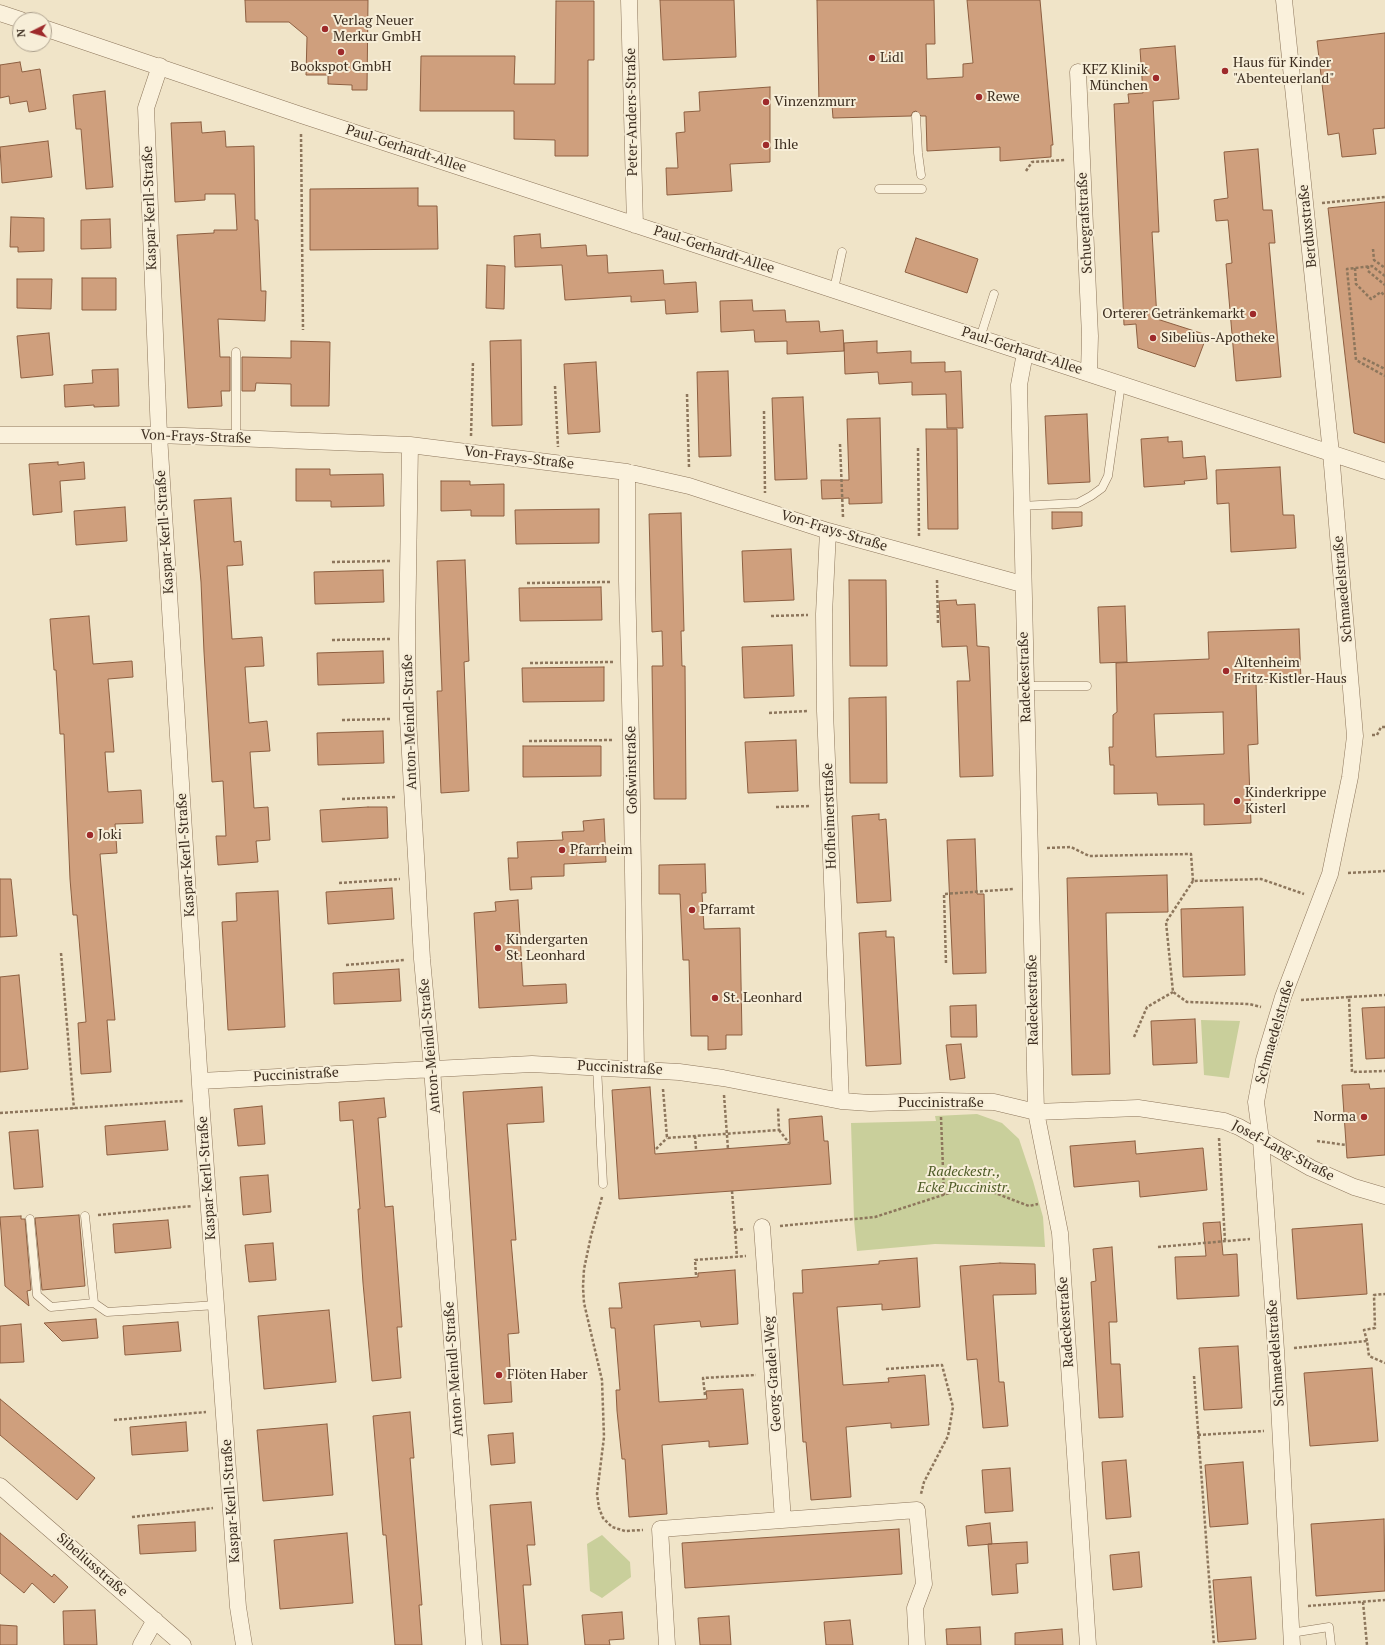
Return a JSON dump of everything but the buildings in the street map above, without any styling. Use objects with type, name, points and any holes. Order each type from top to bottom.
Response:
[{"type":"street","name":"Peter-Anders-Straße","points":[[629,0],[635,225]]},
{"type":"street","name":"Berduxstraße","points":[[1284,0],[1331,452]]},
{"type":"street","points":[[0,13],[12,17]]},
{"type":"street","name":"Paul-Gerhardt-Allee","points":[[52,31],[301,115],[1331,452],[1385,471]]},
{"type":"street","name":"Kaspar-Kerll-Straße","points":[[160,66],[146,108],[159,435],[201,1100],[225,1411],[238,1607],[244,1645]]},
{"type":"street","name":"Schuegrafstraße","points":[[1078,72],[1090,336],[1090,373]]},
{"type":"street","name":"Radeckestraße","points":[[1025,353],[1019,385],[1022,584],[1036,1112],[1060,1233],[1088,1645]]},
{"type":"street","name":"Von-Frays-Straße","points":[[0,434],[159,435],[410,445],[627,472],[689,486],[836,533],[1022,584]]},
{"type":"street","name":"Anton-Meindl-Straße","points":[[410,445],[407,638],[408,719],[422,959],[432,1068],[474,1645]]},
{"type":"street","name":"Schmaedelstraße","points":[[1292,1639],[1276,1350],[1261,1140],[1256,1102],[1264,1060],[1281,1004],[1330,874],[1350,777],[1355,736],[1331,452]]},
{"type":"street","name":"Goßwinstraße","points":[[627,472],[627,581],[636,1068]]},
{"type":"street","name":"Hofheimerstraße","points":[[836,533],[824,614],[825,710],[841,1101]]},
{"type":"street","name":"Puccinistraße","points":[[200,1081],[505,1064],[636,1068],[723,1078],[841,1101],[870,1103],[940,1101],[994,1102],[1036,1112]]},
{"type":"street","name":"Josef-Lang-Straße","points":[[1036,1112],[1138,1108],[1224,1121],[1239,1127],[1311,1168],[1347,1184],[1385,1196]]},
{"type":"street","name":"Georg-Gradel-Weg","points":[[762,1227],[783,1520]]},
{"type":"street","name":"Sibeliusstraße","points":[[0,1486],[183,1645]]},
{"type":"street","points":[[667,1645],[660,1529],[917,1510],[924,1584],[915,1608],[917,1645]]},
{"type":"street","points":[[140,1645],[155,1620]]},
{"type":"lane","points":[[916,116],[918,154],[921,175]]},
{"type":"lane","points":[[879,189],[922,189]]},
{"type":"lane","points":[[834,289],[842,252]]},
{"type":"lane","points":[[980,338],[994,294]]},
{"type":"lane","points":[[236,352],[236,438]]},
{"type":"lane","points":[[1021,506],[1078,503],[1102,488],[1108,476],[1121,384]]},
{"type":"lane","points":[[1025,686],[1087,686]]},
{"type":"lane","points":[[596,1067],[603,1184]]},
{"type":"lane","points":[[85,1216],[94,1303]]},
{"type":"lane","points":[[30,1218],[37,1295],[52,1307],[94,1303],[107,1312],[217,1305]]},
{"type":"lane","points":[[1292,1639],[1329,1627],[1331,1645]]},
{"type":"path","points":[[301,115],[303,330]]},
{"type":"path","points":[[1026,171],[1032,162],[1082,158]]},
{"type":"path","points":[[1305,204],[1385,197]]},
{"type":"path","points":[[1373,249],[1374,260],[1385,268]]},
{"type":"path","points":[[1368,266],[1368,271],[1385,285]]},
{"type":"path","points":[[1385,276],[1372,266],[1347,269],[1356,360],[1385,376]]},
{"type":"path","points":[[1355,268],[1356,284],[1371,298],[1381,292],[1385,296]]},
{"type":"path","points":[[1363,358],[1385,369]]},
{"type":"path","points":[[471,452],[473,361]]},
{"type":"path","points":[[555,386],[558,463]]},
{"type":"path","points":[[687,394],[689,486]]},
{"type":"path","points":[[764,411],[766,511]]},
{"type":"path","points":[[836,533],[840,444]]},
{"type":"path","points":[[918,448],[919,556]]},
{"type":"path","points":[[332,562],[409,561]]},
{"type":"path","points":[[936,561],[938,623]]},
{"type":"path","points":[[527,583],[627,581]]},
{"type":"path","points":[[771,616],[824,614]]},
{"type":"path","points":[[332,640],[407,638]]},
{"type":"path","points":[[530,663],[629,662]]},
{"type":"path","points":[[770,713],[825,710]]},
{"type":"path","points":[[342,720],[408,719]]},
{"type":"path","points":[[529,741],[631,740]]},
{"type":"path","points":[[342,799],[413,796]]},
{"type":"path","points":[[776,808],[829,806]]},
{"type":"path","points":[[1029,849],[1071,847],[1089,856],[1191,854],[1193,881],[1166,922],[1173,992],[1187,1002],[1281,1004],[1297,1000],[1385,995]]},
{"type":"path","points":[[1330,874],[1385,871]]},
{"type":"path","points":[[339,883],[418,877]]},
{"type":"path","points":[[1193,881],[1261,879],[1320,899]]},
{"type":"path","points":[[946,963],[944,894],[1030,888]]},
{"type":"path","points":[[61,953],[74,1109]]},
{"type":"path","points":[[346,965],[422,959]]},
{"type":"path","points":[[1134,1037],[1147,1007],[1173,992]]},
{"type":"path","points":[[1349,997],[1352,1072],[1385,1071]]},
{"type":"path","points":[[662,1071],[666,1138]]},
{"type":"path","points":[[723,1078],[728,1149]]},
{"type":"path","points":[[776,1088],[779,1130],[789,1143]]},
{"type":"path","points":[[0,1112],[74,1109],[201,1100]]},
{"type":"path","points":[[940,1101],[944,1195]]},
{"type":"path","points":[[1224,1121],[1218,1142],[1225,1241]]},
{"type":"path","points":[[656,1149],[666,1138],[779,1130]]},
{"type":"path","points":[[695,1136],[696,1149]]},
{"type":"path","points":[[1317,1141],[1346,1145]]},
{"type":"path","points":[[603,1184],[602,1200],[591,1236],[584,1269],[583,1287],[584,1303],[602,1380],[604,1429],[597,1494],[599,1508],[603,1518],[612,1527],[625,1530],[660,1529]]},
{"type":"path","points":[[735,1230],[875,1217],[974,1186],[1029,1206],[1053,1199]]},
{"type":"path","points":[[732,1191],[737,1257]]},
{"type":"path","points":[[85,1216],[193,1206]]},
{"type":"path","points":[[1158,1247],[1268,1238]]},
{"type":"path","points":[[696,1275],[695,1260],[764,1255]]},
{"type":"path","points":[[1385,1294],[1374,1295],[1375,1328],[1364,1330],[1370,1356],[1385,1363]]},
{"type":"path","points":[[1276,1350],[1366,1341]]},
{"type":"path","points":[[886,1370],[942,1366],[953,1407],[948,1436],[924,1482],[917,1510]]},
{"type":"path","points":[[705,1395],[703,1378],[773,1373]]},
{"type":"path","points":[[1194,1376],[1214,1645]]},
{"type":"path","points":[[114,1420],[225,1411]]},
{"type":"path","points":[[1198,1435],[1281,1430]]},
{"type":"path","points":[[132,1517],[231,1506]]},
{"type":"path","points":[[1290,1607],[1385,1600]]},
{"type":"path","points":[[1363,1602],[1367,1645]]},
{"type":"green space","points":[[1201,1020],[1240,1021],[1229,1078],[1204,1075]]},
{"type":"green space","name":"Radeckestr., Ecke Puccinistr.","points":[[977,1114],[1002,1123],[1019,1139],[1043,1217],[1045,1247],[935,1244],[857,1251],[854,1220],[851,1123],[936,1121],[935,1116]]},
{"type":"green space","points":[[602,1535],[630,1562],[631,1577],[602,1598],[590,1591],[587,1544]]},
{"type":"place","name":"Verlag Neuer Merkur GmbH","points":[[325,29]]},
{"type":"place","name":"Bookspot GmbH","points":[[341,52]]},
{"type":"place","name":"Lidl","points":[[872,58]]},
{"type":"place","name":"Haus für Kinder \"Abenteuerland\"","points":[[1225,71]]},
{"type":"place","name":"KFZ Klinik München","points":[[1156,78]]},
{"type":"place","name":"Rewe","points":[[979,97]]},
{"type":"place","name":"Vinzenzmurr","points":[[766,102]]},
{"type":"place","name":"Ihle","points":[[766,145]]},
{"type":"place","name":"Orterer Getränkemarkt","points":[[1253,314]]},
{"type":"place","name":"Sibelius-Apotheke","points":[[1153,338]]},
{"type":"place","name":"Altenheim Fritz-Kistler-Haus","points":[[1226,671]]},
{"type":"place","name":"Kinderkrippe Kisterl","points":[[1237,801]]},
{"type":"place","name":"Joki","points":[[90,835]]},
{"type":"place","name":"Pfarrheim","points":[[562,850]]},
{"type":"place","name":"Pfarramt","points":[[692,910]]},
{"type":"place","name":"Kindergarten St. Leonhard","points":[[498,948]]},
{"type":"place","name":"St. Leonhard","points":[[715,998]]},
{"type":"place","name":"Norma","points":[[1364,1117]]},
{"type":"place","name":"Flöten Haber","points":[[499,1375]]}]
